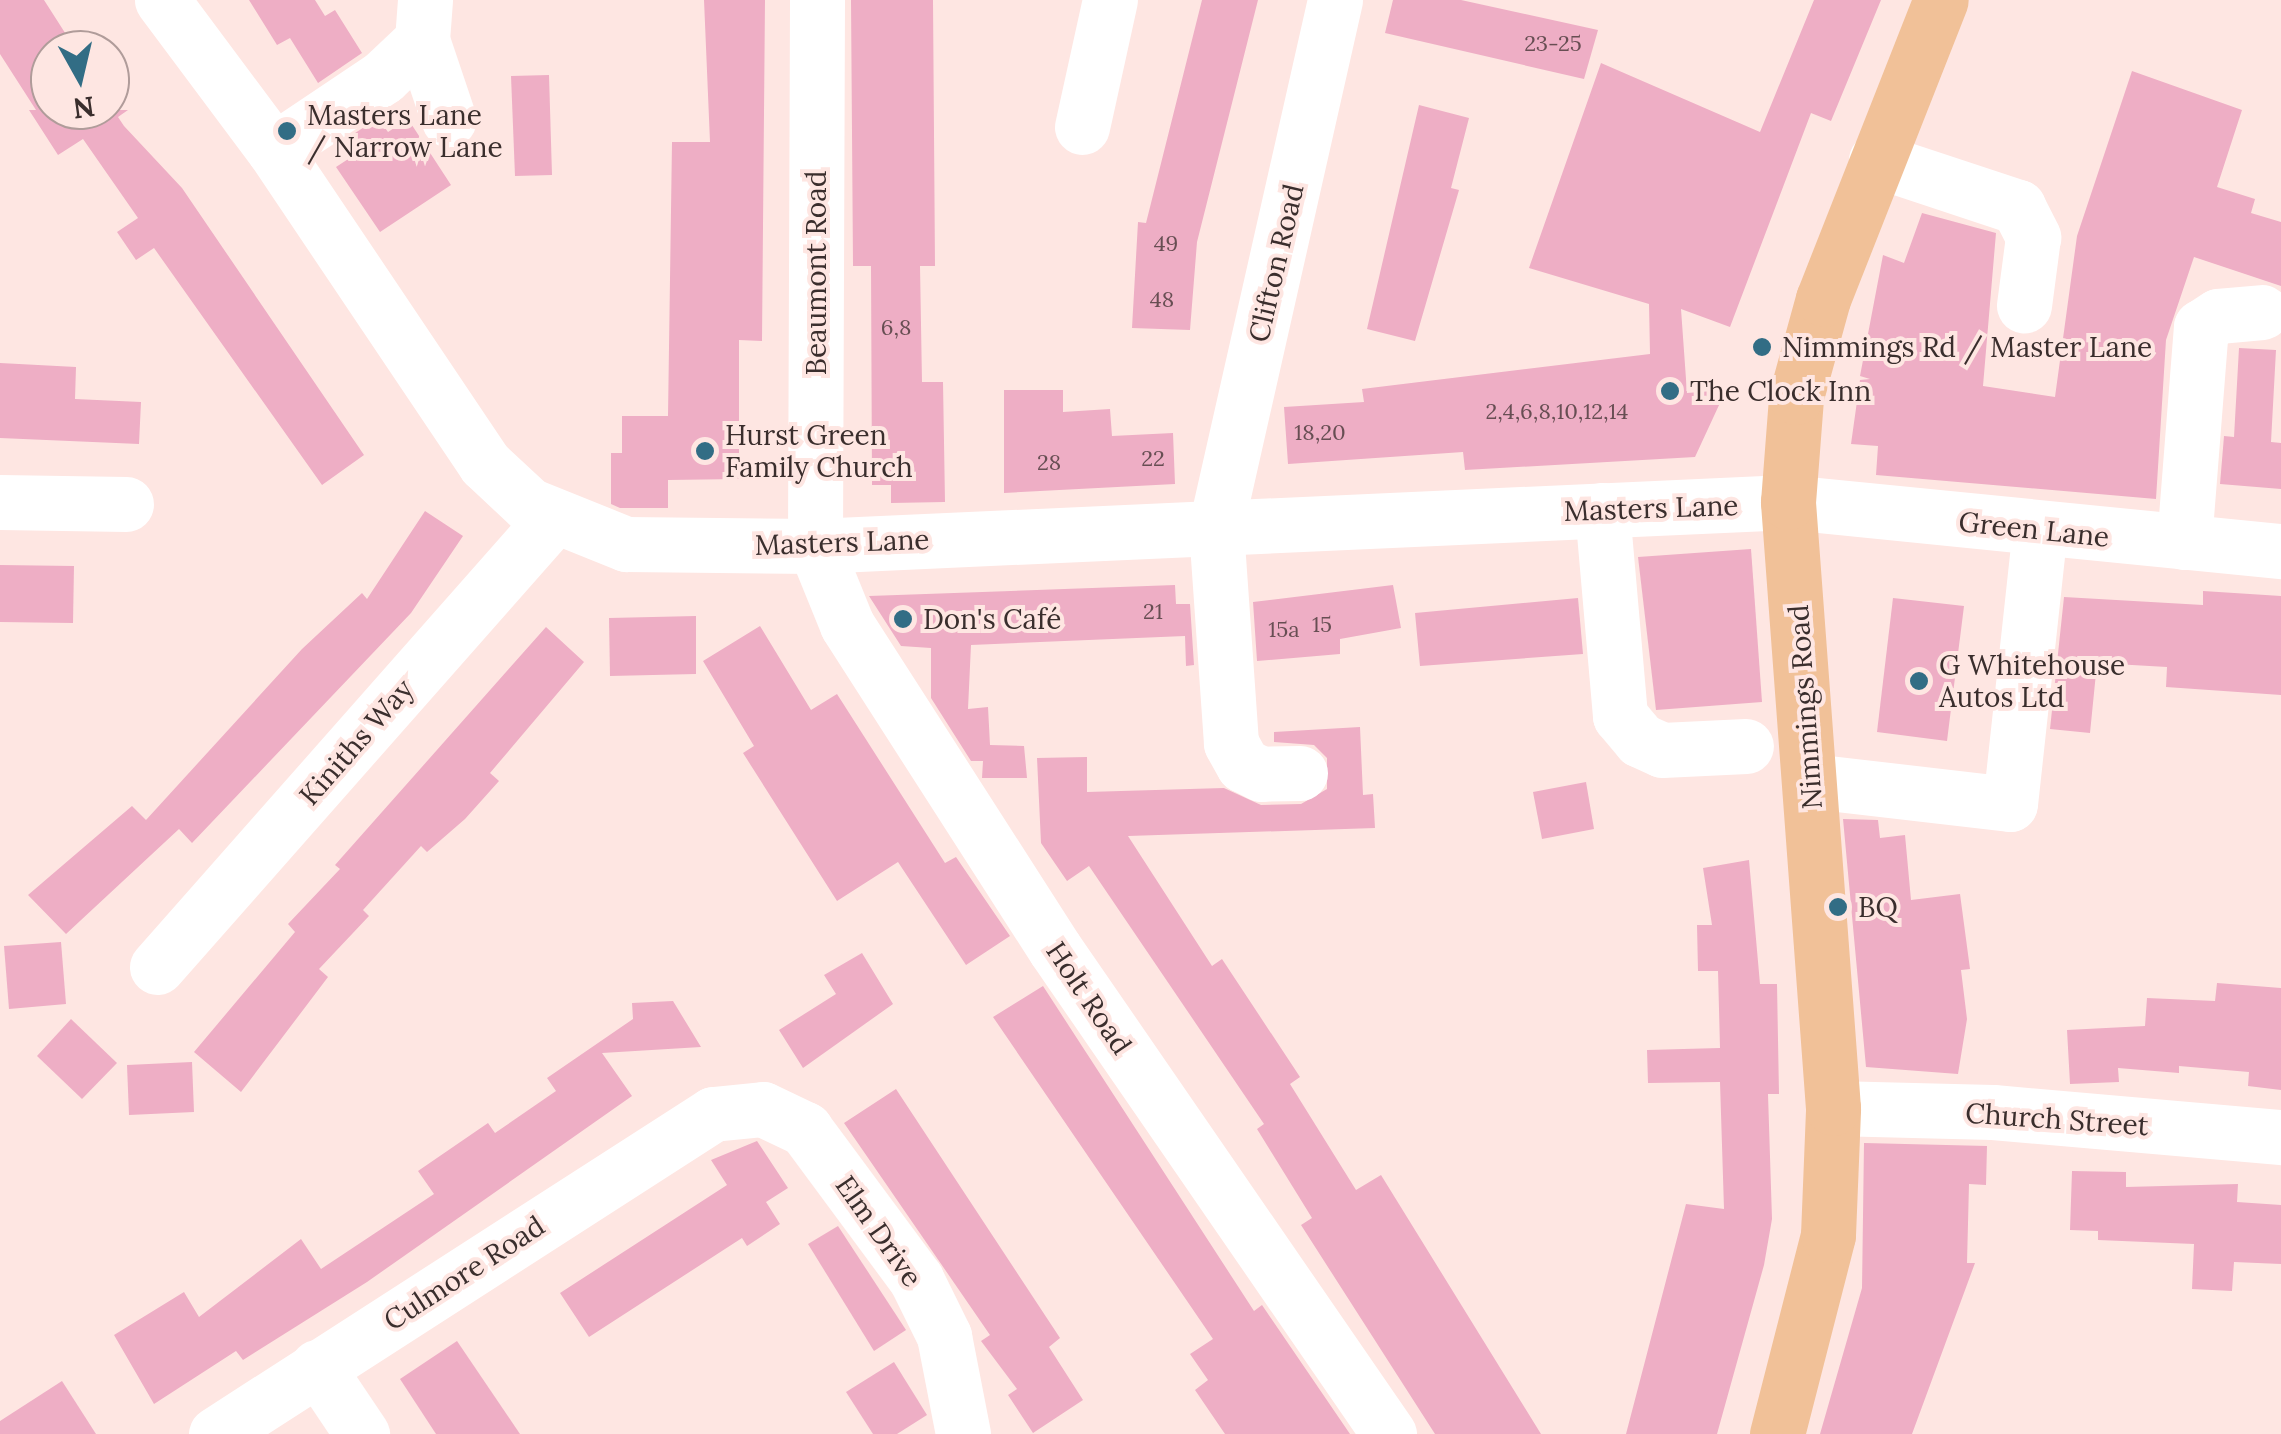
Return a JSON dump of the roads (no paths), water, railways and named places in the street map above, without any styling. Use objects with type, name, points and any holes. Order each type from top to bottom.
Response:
[{"type":"main road","name":"Nimmings Road","points":[[1778,1434],[1828,1235],[1833,1108],[1788,502],[1796,397],[1876,160],[1941,0]]},
{"type":"street","name":"Masters Lane","points":[[162,0],[274,150],[486,464],[529,505],[626,544],[816,546],[1788,502]]},
{"type":"street","name":"Beaumont Road","points":[[816,546],[817,0]]},
{"type":"street","points":[[1082,126],[1110,0]]},
{"type":"street","name":"Clifton Road","points":[[1300,773],[1261,774],[1243,765],[1232,743],[1216,526],[1336,0]]},
{"type":"street","points":[[274,150],[383,78],[424,20]]},
{"type":"street","points":[[424,20],[449,120]]},
{"type":"street","points":[[1876,160],[2018,207],[2033,237],[2024,305]]},
{"type":"street","points":[[2184,542],[2201,327],[2218,316],[2262,312]]},
{"type":"street","points":[[0,502],[126,504]]},
{"type":"street","name":"Green Lane","points":[[1788,502],[2281,551]]},
{"type":"street","points":[[1602,510],[1620,716],[1628,730],[1662,750],[1746,746]]},
{"type":"street","name":"Kiniths Way","points":[[157,968],[554,516]]},
{"type":"street","points":[[1811,781],[2010,804],[2040,530]]},
{"type":"street","name":"Holt Road","points":[[816,546],[847,625],[1054,949],[1390,1434]]},
{"type":"street","name":"Elm Drive","points":[[713,1114],[763,1108],[805,1129],[916,1279],[944,1336],[962,1434]]},
{"type":"street","name":"Church Street","points":[[1833,1108],[1993,1112],[2281,1138]]},
{"type":"street","name":"Culmore Road","points":[[216,1434],[713,1114]]},
{"type":"street","points":[[317,1367],[362,1434]]},
{"type":"place","name":"Masters Lane / Narrow Lane","points":[[287,131]]},
{"type":"place","name":"Nimmings Rd / Master Lane","points":[[1762,347]]},
{"type":"place","name":"The Clock Inn","points":[[1670,391]]},
{"type":"place","name":"Hurst Green Family Church","points":[[705,451]]},
{"type":"place","name":"Don's Café","points":[[903,619]]},
{"type":"place","name":"G Whitehouse Autos Ltd","points":[[1919,681]]},
{"type":"place","name":"BQ","points":[[1838,907]]}]
